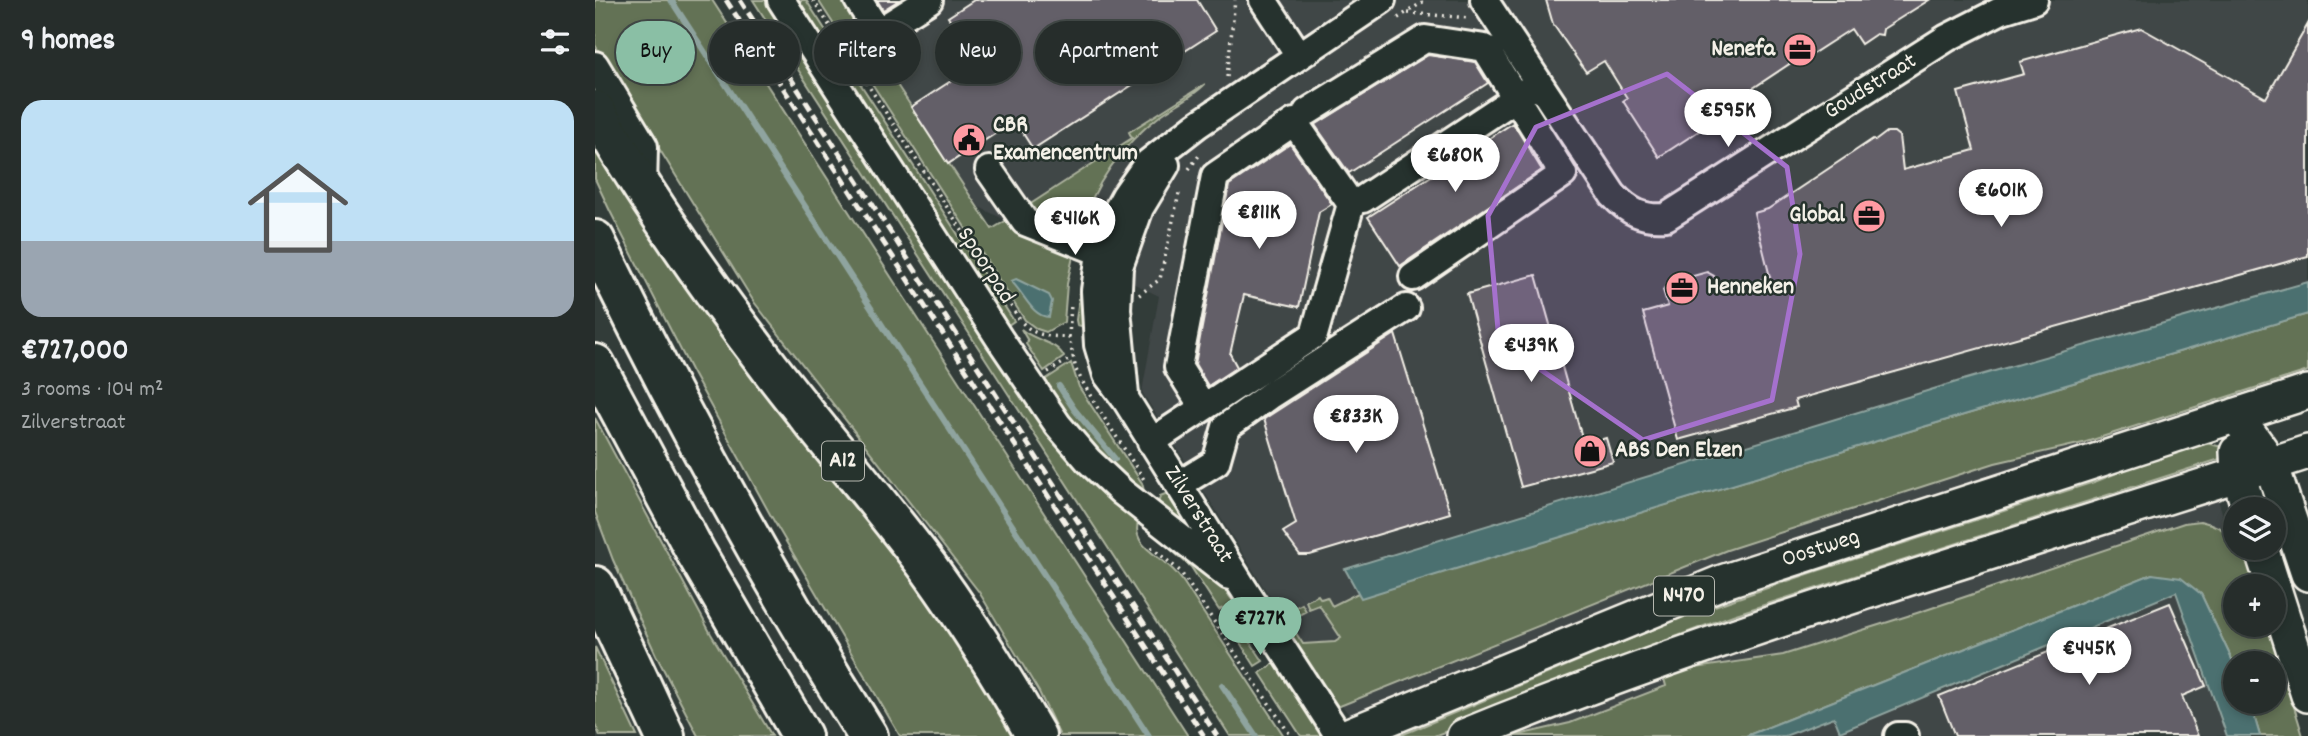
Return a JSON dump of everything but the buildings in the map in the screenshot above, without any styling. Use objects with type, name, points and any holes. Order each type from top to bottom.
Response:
[{"type":"highway","name":"A12","points":[[595,110],[643,190],[704,280],[763,360],[947,595],[985,650],[1036,736]]},
{"type":"highway","points":[[595,240],[713,471],[868,736]]},
{"type":"highway","points":[[595,364],[696,553],[802,736]]},
{"type":"highway","points":[[595,586],[665,736]]},
{"type":"main road","name":"Oostweg","points":[[1348,734],[1722,582],[2308,392]]},
{"type":"main road","points":[[2236,415],[2271,464],[2308,574]]},
{"type":"main road","points":[[2236,415],[2238,474],[2245,497]]},
{"type":"main road","name":"N470","points":[[1464,736],[1572,694],[1751,631],[2308,452]]},
{"type":"main road","points":[[2265,560],[2308,695]]},
{"type":"street","name":"Spoorpad","points":[[781,0],[1058,425],[1089,460],[1147,513],[1242,586]]},
{"type":"street","points":[[858,0],[878,32],[929,0]]},
{"type":"street","points":[[1263,0],[1299,55]]},
{"type":"street","name":"Zilverstraat","points":[[1348,734],[1242,586],[1126,400],[1117,309],[1119,267],[1111,255],[1179,141],[1197,125],[1382,0]]},
{"type":"street","name":"Goudstraat","points":[[1491,10],[1613,195],[1639,216],[1653,218],[1666,217],[1947,38],[2002,10],[2034,0]]},
{"type":"street","points":[[1307,112],[1425,39],[1485,48],[1563,174],[1413,277]]},
{"type":"street","points":[[595,65],[644,146],[643,190]]},
{"type":"street","points":[[1363,199],[1539,83]]},
{"type":"street","points":[[1151,442],[1314,335],[1351,204],[1294,122],[1215,176],[1178,367],[1203,407]]},
{"type":"street","points":[[989,170],[1025,222],[1111,255]]},
{"type":"street","points":[[1180,484],[1216,462],[1226,427],[1270,395],[1406,308]]},
{"type":"street","points":[[1898,736],[1905,736]]},
{"type":"path","name":"Spoorpad","points":[[813,0],[1020,320],[1041,336],[1069,337],[1076,370],[1151,491],[1143,532],[1147,542],[1180,571],[1291,736]]},
{"type":"path","points":[[1227,77],[1235,0]]},
{"type":"path","points":[[1405,13],[1491,10]]},
{"type":"path","points":[[1030,384],[1073,357]]},
{"type":"highlighted area","points":[[1667,74],[1787,167],[1800,254],[1772,400],[1643,440],[1499,341],[1488,216],[1536,127]]},
{"type":"shaded area","points":[[827,0],[2308,0],[2308,341],[2179,375],[2223,516],[2223,560],[2237,560],[2241,574],[2223,574],[2223,637],[2235,637],[2235,651],[2223,651],[2223,714],[2280,714],[2292,736],[1365,736],[1316,671],[1142,392],[1159,296],[957,196],[883,84],[921,84],[921,21],[841,21]]},
{"type":"green space","points":[[595,0],[712,0],[726,21],[709,21],[709,84],[766,84],[1188,736],[1060,736],[1039,692],[979,592],[754,302],[619,84],[695,84],[695,21],[616,21],[616,79],[595,45]]},
{"type":"green space","points":[[753,0],[770,0],[785,21],[767,21]]},
{"type":"green space","points":[[793,0],[806,0],[820,21],[814,21],[814,32]]},
{"type":"green space","points":[[818,0],[841,0],[855,21],[832,21]]},
{"type":"green space","points":[[800,42],[814,62],[814,84],[830,84],[1139,519],[1138,535],[1145,547],[1181,579],[1284,736],[1230,736],[800,73]]},
{"type":"green space","points":[[847,84],[860,84],[1014,321],[1005,327]]},
{"type":"green space","points":[[872,84],[896,84],[992,229],[1009,219],[1074,252],[1067,284],[1064,322],[1046,332],[1025,320]]},
{"type":"green space","points":[[1205,84],[1161,115],[1121,153],[1100,184],[1078,234],[1037,218],[1029,205],[1132,138],[1129,132]]},
{"type":"green space","points":[[595,137],[928,589],[1022,736],[900,736],[771,516],[691,370],[610,211],[595,179]]},
{"type":"green space","points":[[1085,256],[1088,259],[1088,322],[1081,326],[1077,325],[1076,320]]},
{"type":"green space","points":[[2308,314],[2308,371],[2083,443],[1995,463],[1727,550],[1335,708],[1276,617],[1302,604],[1306,611],[1288,621],[1303,644],[1335,642],[1341,638],[1319,605],[1309,609],[1306,601],[1318,595],[1321,599],[1327,597],[1332,606],[1358,593],[1361,597]]},
{"type":"green space","points":[[1021,329],[1050,344],[1064,357],[1044,371],[1026,344],[1028,341]]},
{"type":"green space","points":[[1071,363],[1079,387],[1142,483],[1145,495],[1143,498],[1093,450],[1040,383]]},
{"type":"green space","points":[[595,418],[711,634],[772,736],[698,736],[656,655],[613,560],[595,512]]},
{"type":"green space","points":[[2190,443],[2222,447],[2220,459],[1733,615],[1434,736],[1399,736],[1685,616],[2097,481]]},
{"type":"green space","points":[[1168,493],[1190,528],[1188,531],[1157,509],[1160,496]]},
{"type":"green space","points":[[2200,521],[2223,530],[2223,560],[2248,560],[2253,574],[2223,574],[2223,637],[2273,637],[2277,651],[2228,651],[2201,594],[2152,574],[1746,736],[1514,736],[1570,723],[1666,686],[1663,675],[1675,671],[1783,655],[2184,523]]},
{"type":"green space","points":[[1151,529],[1222,586],[1238,608],[1231,612],[1227,606],[1219,610],[1191,567],[1154,535]]},
{"type":"green space","points":[[1235,619],[1263,661],[1255,666],[1228,624]]},
{"type":"green space","points":[[595,647],[637,736],[600,736],[595,724]]},
{"type":"green space","points":[[1275,663],[1325,736],[1301,736],[1260,673]]},
{"type":"green space","points":[[2286,680],[2303,736],[2260,736],[2254,714],[2286,714]]},
{"type":"water","points":[[1016,279],[1049,295],[1052,301],[1049,317],[1033,309],[1011,281]]},
{"type":"water","points":[[2308,282],[2308,314],[1923,427],[1361,598],[1345,569],[1963,380]]},
{"type":"water","points":[[2152,574],[2181,578],[2201,594],[2228,651],[2223,651],[2223,714],[2254,714],[2260,736],[2227,736],[2176,592],[1840,732],[1834,717],[1785,736],[1746,736]]},
{"type":"waterway","points":[[671,0],[1149,736]]},
{"type":"waterway","points":[[1059,386],[1115,459]]},
{"type":"waterway","points":[[1222,685],[1256,736]]},
{"type":"railway","points":[[726,0],[1204,736]]},
{"type":"railway","points":[[740,0],[1217,736]]},
{"type":"place","name":"Nenefa","points":[[1800,50]]},
{"type":"place","name":"CBR Examencentrum","points":[[969,140]]},
{"type":"place","name":"Global","points":[[1869,216]]},
{"type":"place","name":"Henneken","points":[[1682,288]]},
{"type":"place","name":"ABS Den Elzen","points":[[1590,451]]}]
